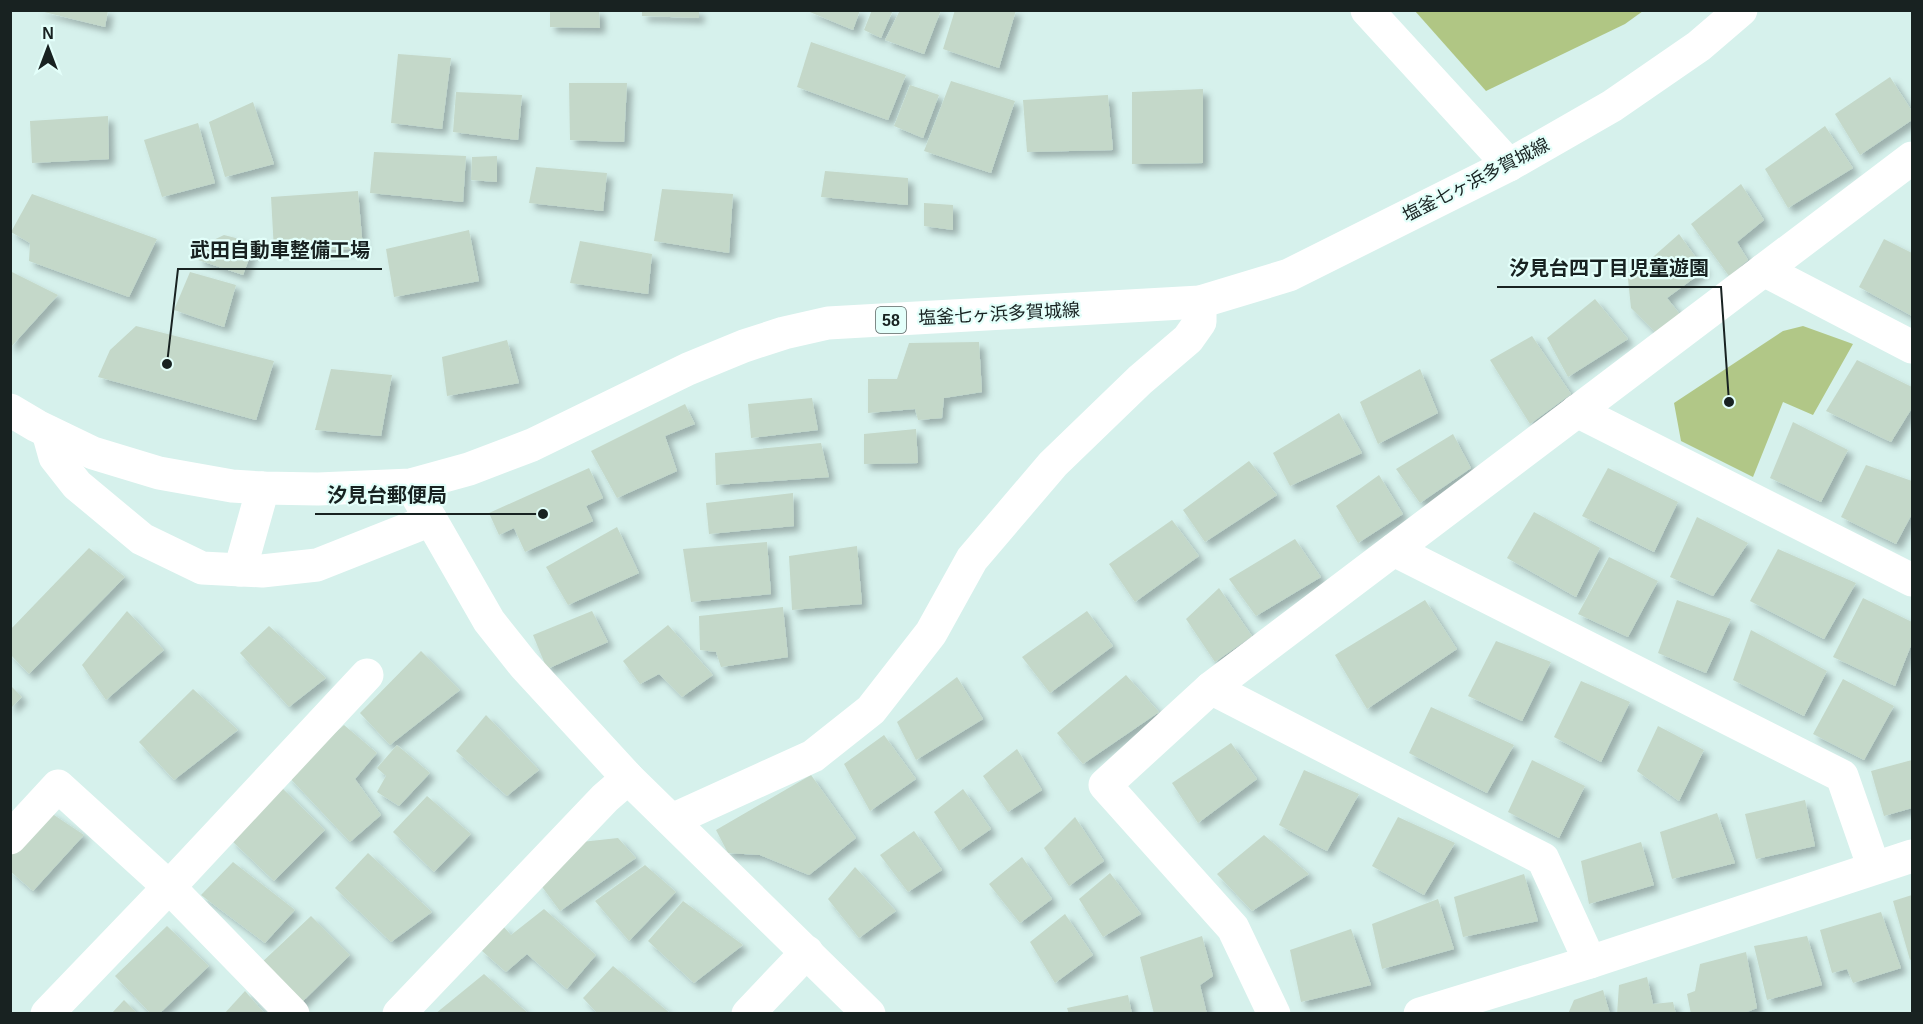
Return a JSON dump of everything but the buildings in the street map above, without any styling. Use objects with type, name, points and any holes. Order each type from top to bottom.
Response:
[{"type":"street","points":[[1367,10],[1509,165]]},
{"type":"street","name":"塩釜七ヶ浜多賀城線","points":[[10,410],[48,432],[93,453],[159,473],[232,486],[263,488],[318,489],[411,485],[469,469],[532,445],[688,369],[744,346],[784,333],[828,323],[1200,302],[1289,275],[1509,165],[1612,106],[1699,46],[1740,10]]},
{"type":"street","points":[[1274,1014],[1233,928],[1105,785],[1211,688],[1912,158]]},
{"type":"street","points":[[1764,270],[1912,347]]},
{"type":"street","points":[[672,820],[813,756],[872,710],[931,633],[972,559],[1053,464],[1188,339],[1200,322],[1200,302]]},
{"type":"street","points":[[1577,411],[1912,580]]},
{"type":"street","points":[[48,432],[55,457],[77,485],[142,539],[202,568],[262,571],[317,565],[430,520]]},
{"type":"street","points":[[411,485],[489,621],[524,665],[628,778],[869,1014]]},
{"type":"street","points":[[240,570],[263,488]]},
{"type":"street","points":[[1394,550],[1842,776],[1874,868]]},
{"type":"street","points":[[47,1014],[368,675]]},
{"type":"street","points":[[1211,688],[1542,859],[1590,962]]},
{"type":"street","points":[[399,1014],[605,798],[628,778]]},
{"type":"street","points":[[10,838],[58,786],[169,887],[293,1014]]},
{"type":"street","points":[[1420,1014],[1590,962],[1912,856]]},
{"type":"street","points":[[748,1014],[807,952]]},
{"type":"green space","points":[[1415,11],[1643,11],[1625,24],[1486,91]]},
{"type":"green space","points":[[1803,326],[1853,344],[1813,415],[1783,402],[1753,477],[1681,441],[1674,403],[1783,331]]},
{"type":"place","name":"武田自動車整備工場","points":[[167,364]]},
{"type":"place","name":"汐見台四丁目児童遊園","points":[[1729,402]]},
{"type":"place","name":"汐見台郵便局","points":[[543,514]]}]
